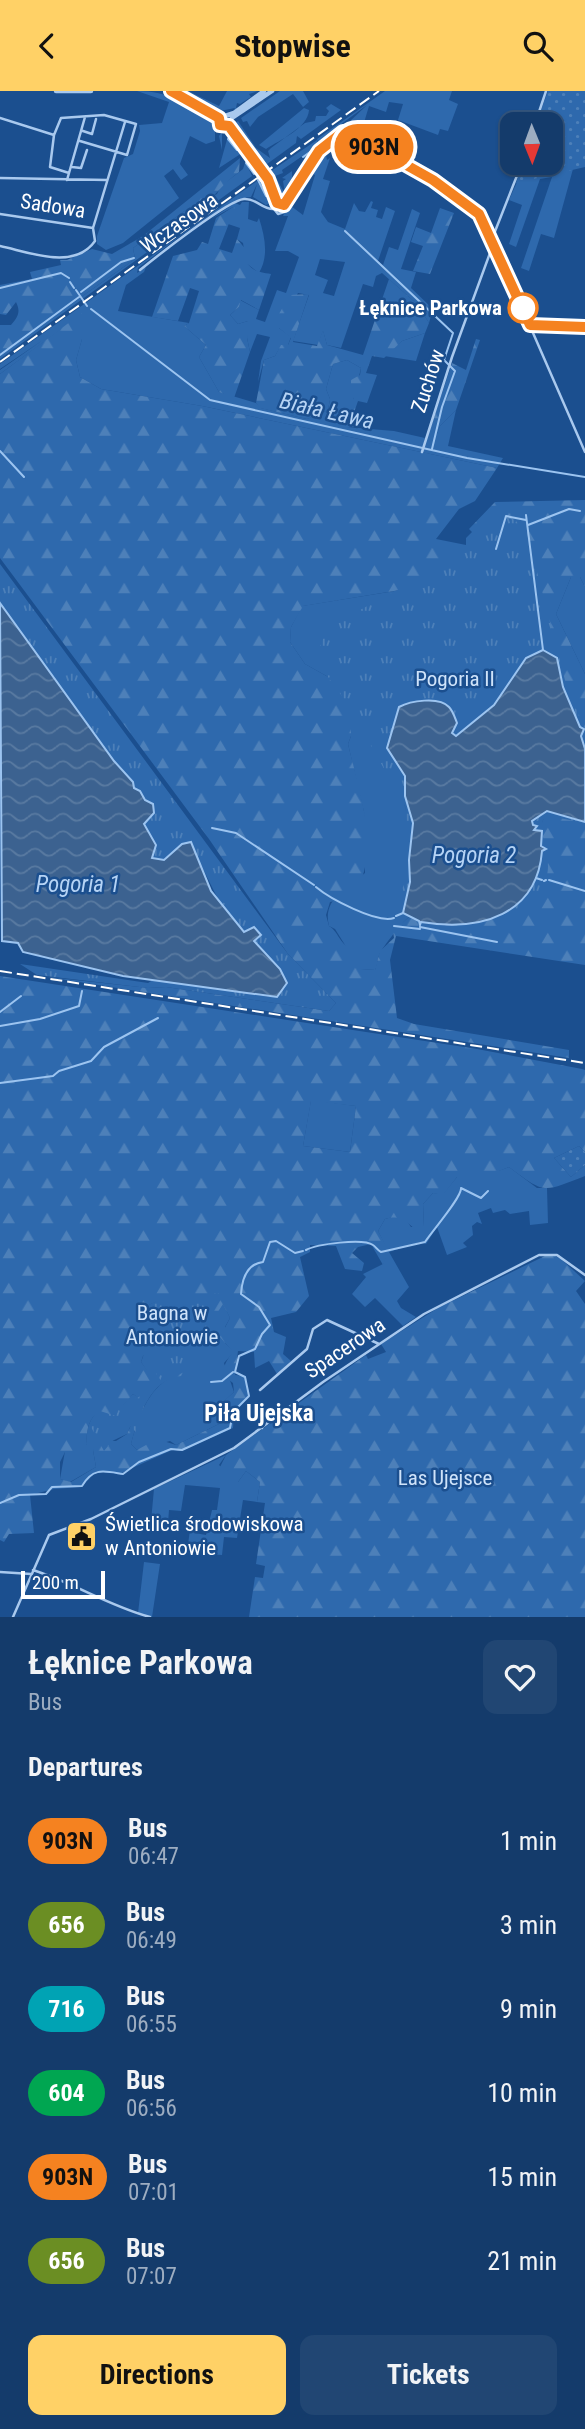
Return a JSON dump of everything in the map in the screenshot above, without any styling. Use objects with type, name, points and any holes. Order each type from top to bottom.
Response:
[{"type":"street","points":[[56,91],[91,91]]},
{"type":"street","points":[[171,91],[228,121],[261,169]]},
{"type":"street","points":[[228,121],[264,91]]},
{"type":"street","points":[[219,118],[220,125],[272,91]]},
{"type":"street","points":[[539,112],[546,91]]},
{"type":"street","points":[[69,173],[50,167],[54,135],[61,118],[104,115],[137,126],[129,153],[116,152],[80,141]]},
{"type":"street","points":[[67,180],[85,117]]},
{"type":"street","points":[[0,118],[54,135]]},
{"type":"street","points":[[83,131],[92,134],[96,120]]},
{"type":"street","name":"Sadowa","points":[[0,213],[93,228],[125,122]]},
{"type":"street","points":[[266,176],[277,203],[274,209],[277,213],[282,213],[284,205],[319,151],[340,134],[348,132],[429,177],[472,208],[481,217],[493,241],[585,452]]},
{"type":"street","points":[[72,167],[81,168],[87,151]]},
{"type":"street","name":"Zuchów","points":[[423,452],[448,368],[518,175]]},
{"type":"street","points":[[0,178],[107,180]]},
{"type":"street","name":"Wczasowa","points":[[141,270],[190,229],[237,200],[251,199],[266,209],[274,209]]},
{"type":"street","points":[[277,203],[284,205]]},
{"type":"street","points":[[0,246],[68,258],[93,243],[93,228]]},
{"type":"street","points":[[530,325],[585,327]]},
{"type":"street","name":"Spacerowa","points":[[13,1617],[49,1535],[90,1519],[234,1448],[379,1344],[447,1302],[539,1255],[553,1253],[585,1275]]},
{"type":"street","points":[[260,1390],[307,1349],[313,1329],[327,1320],[379,1344]]},
{"type":"street","points":[[256,1404],[262,1428]]},
{"type":"street","points":[[0,1572],[32,1572],[58,1578],[116,1608],[150,1617]]},
{"type":"green space","points":[[137,91],[168,96],[215,121],[215,141],[206,144],[190,136],[180,164],[188,175],[181,180],[173,169],[164,176],[179,198],[123,243],[106,250],[97,244],[97,236],[124,158],[133,154],[140,131],[139,125],[162,123],[169,102]]},
{"type":"green space","points":[[188,91],[219,106],[227,91],[258,91],[249,94],[251,97],[240,104],[237,103],[236,108],[239,107],[233,112],[235,108],[220,111],[186,93]]},
{"type":"green space","points":[[280,91],[303,91],[309,102],[303,107],[293,94],[258,117],[250,127],[247,121],[243,122],[241,118]]},
{"type":"green space","points":[[385,91],[452,91],[449,100],[458,104],[448,131],[440,129],[438,135],[398,120],[403,104],[389,102],[386,112],[369,106],[360,136],[347,124],[367,105],[336,128],[339,132],[331,138],[328,136],[320,147],[317,139]]},
{"type":"green space","points":[[548,91],[585,91],[585,167],[564,172],[564,112],[540,112]]},
{"type":"green space","points":[[331,104],[341,110],[301,139],[297,136],[296,143],[267,164],[265,161],[261,163],[234,124],[238,121],[256,148],[270,158],[268,151],[271,148],[305,123],[315,121],[316,116],[326,116],[329,111],[326,108]]},
{"type":"green space","points":[[304,108],[309,110],[299,128],[266,149],[259,145]]},
{"type":"green space","points":[[224,129],[243,145],[258,167],[256,172],[246,163],[252,176],[0,359],[0,354],[135,259],[133,248],[190,207],[217,194],[221,186],[243,169],[246,160],[242,153],[219,168],[228,136],[226,131],[222,133],[222,150],[219,136]]},
{"type":"green space","points":[[317,140],[319,148],[310,160],[301,157],[282,170],[283,173],[275,176],[285,194],[283,181],[286,179],[282,178],[292,171],[292,178],[297,178],[284,198],[270,176],[271,171]]},
{"type":"green space","points":[[325,150],[327,160],[330,158],[323,179],[330,181],[321,212],[328,222],[345,229],[354,203],[359,211],[365,212],[371,201],[373,202],[371,208],[378,210],[376,217],[382,219],[386,207],[395,211],[378,261],[383,265],[389,247],[398,250],[412,209],[420,213],[401,269],[416,272],[411,288],[433,309],[429,323],[418,305],[382,273],[376,276],[373,287],[363,284],[341,348],[327,345],[323,331],[318,345],[293,341],[309,295],[298,293],[279,328],[291,337],[288,345],[281,346],[275,356],[264,360],[258,382],[261,361],[270,337],[257,334],[250,352],[248,321],[238,324],[230,315],[239,307],[240,300],[259,310],[256,319],[265,322],[277,290],[286,293],[299,257],[288,251],[275,251],[288,216],[283,216],[298,186],[291,206],[303,215],[315,175],[308,172]],"holes":[[[320,259],[345,262],[334,296],[323,293],[328,280],[315,275]]]},
{"type":"green space","points":[[240,158],[239,172],[195,213],[190,207],[133,248],[135,259],[0,354],[0,325],[11,325],[17,317],[18,306],[16,302],[6,315],[0,314],[0,285],[32,279],[30,272],[61,265],[60,260],[67,260],[92,249],[112,254],[143,236]]},
{"type":"green space","points":[[573,169],[554,238],[541,234],[529,271],[521,268],[552,177],[540,179],[516,247],[509,244],[522,205],[509,200],[517,182],[547,175],[564,175],[564,171]]},
{"type":"green space","points":[[519,175],[550,175],[516,183]]},
{"type":"green space","points":[[259,179],[267,180],[273,197],[271,203],[266,205],[253,197],[257,184],[251,197],[227,206],[194,226],[138,268],[137,273],[146,267],[144,272],[126,285],[118,311],[189,323],[184,326],[206,345],[199,357],[219,392],[256,403],[261,408],[307,419],[328,410],[330,399],[326,389],[333,364],[347,360],[361,368],[347,427],[394,431],[425,438],[424,442],[437,434],[440,426],[456,410],[448,446],[503,458],[497,468],[202,406],[101,389],[80,377],[76,360],[82,339],[82,314],[0,374],[0,370],[43,340],[0,369],[0,364],[257,181],[266,197]]},
{"type":"green space","points":[[242,202],[249,202],[248,219],[257,222],[259,218],[263,232],[265,253],[259,273],[246,263],[243,243],[237,239],[240,228],[228,224],[233,207],[211,219],[235,203],[240,205]]},
{"type":"green space","points":[[235,208],[219,249],[232,253],[237,239],[248,252],[246,262],[257,271],[271,274],[259,310],[241,300],[239,307],[230,315],[238,324],[248,321],[252,324],[247,338],[250,352],[234,398],[219,392],[199,357],[206,345],[184,326],[189,323],[199,291],[190,288],[178,321],[152,317],[173,256],[197,250],[202,242],[208,244],[216,218]]},
{"type":"green space","points":[[440,208],[454,213],[430,274],[413,271],[423,246],[411,242],[416,227],[431,233]]},
{"type":"green space","points":[[389,279],[418,305],[429,323],[425,333],[402,341],[384,358],[372,356],[366,373],[377,375],[367,403],[358,401],[350,424],[358,427],[347,427],[343,415],[354,398],[351,380],[360,375],[361,368],[347,360],[333,364],[326,389],[330,399],[328,410],[307,419],[260,408],[256,403],[264,360],[275,356],[281,345],[288,345],[291,338],[279,328],[276,319],[290,295],[309,294],[293,342],[317,346],[323,330],[327,345],[363,355]]},
{"type":"green space","points":[[82,313],[82,339],[76,360],[80,377],[101,389],[202,406],[497,468],[475,501],[459,509],[436,539],[466,545],[466,538],[472,532],[469,529],[495,502],[585,500],[585,587],[580,577],[571,577],[556,614],[585,674],[585,749],[400,590],[303,606],[291,627],[290,642],[305,664],[330,678],[351,707],[351,736],[348,744],[366,822],[366,862],[352,897],[330,902],[326,915],[329,926],[344,944],[351,948],[361,969],[375,970],[380,951],[394,938],[393,931],[409,917],[434,925],[464,924],[493,917],[517,907],[541,846],[538,832],[547,811],[585,822],[585,965],[396,936],[390,960],[397,1018],[414,1024],[569,1050],[569,1058],[47,977],[149,988],[166,987],[329,1011],[336,1003],[288,954],[209,839],[0,558],[0,374]]},
{"type":"green space","points":[[425,333],[416,361],[384,356],[402,341]]},
{"type":"green space","points":[[476,339],[480,340],[456,410],[440,426],[437,434],[440,445],[426,442],[452,363],[466,370]]},
{"type":"green space","name":"Pogoria II","points":[[500,517],[515,520],[527,533],[567,688],[585,729],[585,823],[549,816],[543,820],[548,864],[546,878],[538,892],[513,911],[481,920],[447,921],[418,917],[406,913],[399,906],[410,853],[405,806],[347,703],[323,670],[318,652],[325,634],[345,618],[433,571],[466,545],[483,523]]},
{"type":"green space","points":[[0,564],[288,954],[336,1003],[329,1011],[166,987],[148,988],[37,975],[20,964],[148,983],[163,980],[269,997],[279,994],[286,982],[280,969],[255,942],[254,927],[244,932],[219,901],[202,867],[182,844],[164,860],[152,858],[156,845],[144,824],[147,817],[152,815],[153,804],[137,793],[133,782],[115,762],[0,603]]},
{"type":"green space","points":[[571,577],[580,577],[585,587],[585,674],[556,614]]},
{"type":"green space","points":[[401,590],[395,764],[412,836],[410,882],[404,914],[409,917],[382,950],[375,970],[360,969],[335,929],[329,926],[328,917],[329,909],[337,895],[365,873],[364,812],[348,744],[351,736],[330,678],[305,664],[290,642],[291,627],[302,606]]},
{"type":"green space","points":[[0,976],[477,1049],[585,1070],[585,1152],[579,1146],[554,1158],[571,1177],[585,1165],[585,1176],[552,1188],[538,1186],[509,1167],[499,1171],[499,1182],[492,1186],[482,1177],[457,1177],[443,1195],[433,1193],[423,1204],[424,1227],[418,1231],[400,1218],[385,1219],[378,1231],[389,1251],[383,1265],[371,1244],[358,1247],[352,1253],[364,1263],[362,1271],[345,1269],[336,1246],[310,1245],[310,1252],[300,1257],[309,1296],[296,1312],[271,1318],[274,1332],[286,1337],[283,1354],[291,1361],[277,1374],[269,1361],[255,1368],[254,1352],[238,1351],[235,1375],[246,1376],[248,1396],[234,1414],[233,1428],[181,1451],[172,1450],[119,1474],[97,1471],[81,1487],[54,1489],[30,1495],[34,1533],[9,1534],[4,1542],[0,1540]],"holes":[[[311,1101],[356,1106],[350,1152],[303,1146]],[[178,1292],[183,1298],[184,1348],[193,1350],[223,1304],[230,1318],[220,1337],[233,1352],[227,1360],[224,1372],[233,1383],[234,1392],[217,1407],[221,1423],[176,1445],[157,1439],[137,1450],[131,1444],[147,1401],[161,1384],[181,1376],[190,1358],[177,1352],[155,1370],[147,1370],[141,1362],[150,1335],[142,1308]],[[133,1394],[142,1400],[127,1434],[116,1441],[95,1440],[93,1450],[96,1467],[71,1482],[60,1479],[60,1462],[65,1452],[72,1456],[87,1444],[88,1427],[95,1415],[98,1412],[114,1416]]]},
{"type":"green space","points":[[311,1100],[356,1106],[350,1152],[303,1146]]},
{"type":"green space","points":[[579,1146],[585,1152],[585,1165],[571,1177],[554,1158]]},
{"type":"green space","points":[[509,1167],[537,1188],[547,1188],[548,1223],[530,1225],[529,1211],[510,1214],[505,1210],[493,1213],[491,1208],[478,1213],[482,1224],[477,1222],[472,1226],[473,1235],[463,1243],[467,1247],[447,1255],[437,1227],[426,1244],[420,1242],[389,1252],[409,1287],[397,1301],[401,1308],[416,1317],[403,1326],[375,1298],[365,1307],[352,1294],[366,1277],[363,1274],[383,1264],[388,1251],[378,1231],[385,1219],[395,1216],[405,1218],[411,1227],[424,1226],[423,1204],[433,1193],[443,1194],[457,1177],[482,1177]]},
{"type":"green space","name":"Las Ujejsce","points":[[549,1254],[560,1258],[585,1281],[576,1291],[585,1304],[585,1617],[249,1617],[255,1577],[263,1578],[265,1566],[256,1564],[265,1503],[257,1502],[260,1482],[246,1471],[238,1482],[229,1483],[219,1469],[226,1455],[366,1355],[368,1359],[386,1352],[381,1344],[438,1308]]},
{"type":"green space","points":[[178,1291],[223,1303],[230,1318],[225,1327],[225,1343],[234,1352],[224,1363],[234,1392],[218,1407],[221,1423],[176,1445],[170,1441],[137,1450],[131,1444],[145,1406],[156,1389],[172,1377],[147,1371],[141,1362],[147,1337],[142,1308]]},
{"type":"green space","name":"Bagna w Antoniowie","points":[[219,1293],[205,1327],[192,1344],[189,1370],[162,1382],[141,1352],[148,1341],[144,1317],[159,1297]]},
{"type":"green space","name":"Bagna w Antoniowie","points":[[148,1392],[136,1432],[127,1423],[104,1451],[91,1427],[100,1411],[116,1416],[119,1408]]},
{"type":"green space","points":[[133,1394],[142,1399],[127,1434],[93,1450],[96,1467],[70,1482],[60,1479],[65,1451],[87,1444],[88,1426],[98,1411],[114,1412]]},
{"type":"green space","points":[[226,1455],[219,1465],[238,1482],[246,1471],[260,1482],[257,1502],[243,1500],[237,1538],[224,1537],[222,1555],[187,1553],[191,1521],[196,1521],[195,1533],[206,1535],[212,1510],[217,1510],[220,1488],[185,1485],[181,1511],[169,1510],[168,1523],[151,1521],[154,1489]]},
{"type":"green space","points":[[144,1562],[160,1564],[152,1617],[138,1613]]},
{"type":"water","name":"Pogoria 1","points":[[0,603],[114,761],[133,782],[134,788],[153,804],[154,813],[144,824],[156,845],[152,858],[164,860],[182,844],[191,842],[211,891],[244,932],[254,927],[261,935],[254,941],[280,969],[287,983],[277,997],[123,976],[23,952],[18,943],[2,941]]},
{"type":"water","name":"Pogoria 2","points":[[543,650],[557,658],[563,687],[580,727],[584,729],[581,736],[585,749],[585,822],[547,811],[532,821],[533,825],[537,826],[534,830],[542,831],[541,846],[546,849],[542,851],[538,873],[530,890],[518,904],[502,914],[485,921],[465,924],[421,922],[420,925],[419,921],[403,913],[410,882],[409,860],[413,823],[405,796],[405,776],[387,748],[399,707],[424,701],[444,704],[452,710],[457,723],[452,733],[456,736],[494,705],[526,658]]},
{"type":"waterway","points":[[330,136],[337,131]]},
{"type":"waterway","points":[[228,139],[237,150]]},
{"type":"waterway","points":[[303,157],[317,147]]},
{"type":"waterway","points":[[246,163],[254,174]]},
{"type":"waterway","points":[[258,180],[266,196]]},
{"type":"waterway","points":[[345,231],[453,333],[444,360],[455,371],[442,407],[432,449]]},
{"type":"waterway","points":[[81,292],[121,262],[134,258]]},
{"type":"waterway","name":"Biała Ława","points":[[0,288],[61,273],[69,278]]},
{"type":"waterway","name":"Biała Ława","points":[[70,282],[74,288]]},
{"type":"waterway","name":"Biała Ława","points":[[76,290],[87,306]]},
{"type":"waterway","points":[[0,355],[79,297]]},
{"type":"waterway","name":"Biała Ława","points":[[91,309],[210,400],[467,458],[585,477]]},
{"type":"waterway","points":[[0,451],[24,477]]},
{"type":"waterway","points":[[528,525],[569,509],[580,511]]},
{"type":"waterway","points":[[526,515],[543,650]]},
{"type":"waterway","points":[[496,549],[506,516],[526,520]]},
{"type":"waterway","points":[[212,828],[236,833],[314,885]]},
{"type":"waterway","points":[[536,878],[542,880]]},
{"type":"waterway","points":[[549,880],[585,891]]},
{"type":"waterway","points":[[316,887],[365,914],[394,918]]},
{"type":"waterway","points":[[396,916],[403,913]]},
{"type":"waterway","points":[[394,926],[420,929]]},
{"type":"waterway","points":[[420,927],[497,942]]},
{"type":"waterway","points":[[0,1026],[40,1019],[79,1006],[82,991]]},
{"type":"waterway","points":[[0,1012],[21,996]]},
{"type":"waterway","points":[[0,1083],[53,1076],[59,1071],[91,1061],[104,1047],[158,1018]]},
{"type":"waterway","points":[[306,1250],[329,1244],[360,1242],[373,1245],[381,1252],[425,1242],[452,1206],[461,1188],[481,1198],[488,1191]]},
{"type":"waterway","points":[[0,1503],[19,1495],[46,1494],[52,1487],[82,1486],[95,1473],[123,1474],[139,1462],[171,1449],[182,1450],[230,1428],[233,1412],[249,1396],[245,1377],[235,1372],[239,1356],[255,1349],[270,1325],[259,1307],[241,1294],[244,1277],[253,1266],[263,1262],[270,1242],[276,1241],[295,1253],[303,1251]]},
{"type":"waterway","points":[[211,1382],[222,1381],[233,1372]]},
{"type":"railway","points":[[0,362],[379,91]]},
{"type":"railway","points":[[0,971],[585,1063]]},
{"type":"bus line","name":"903N","points":[[171,91],[219,118],[220,125],[229,126],[268,179],[277,203],[284,205],[296,182],[319,151],[343,132],[418,171],[477,211],[530,325],[585,327]]},
{"type":"place","name":"Łęknice Parkowa","points":[[523,308]]},
{"type":"place","name":"Świetlica środowiskowa w Antoniowie","points":[[82,1536]]},
{"type":"district","name":"Piła Ujejska","points":[[259,1413]]}]
